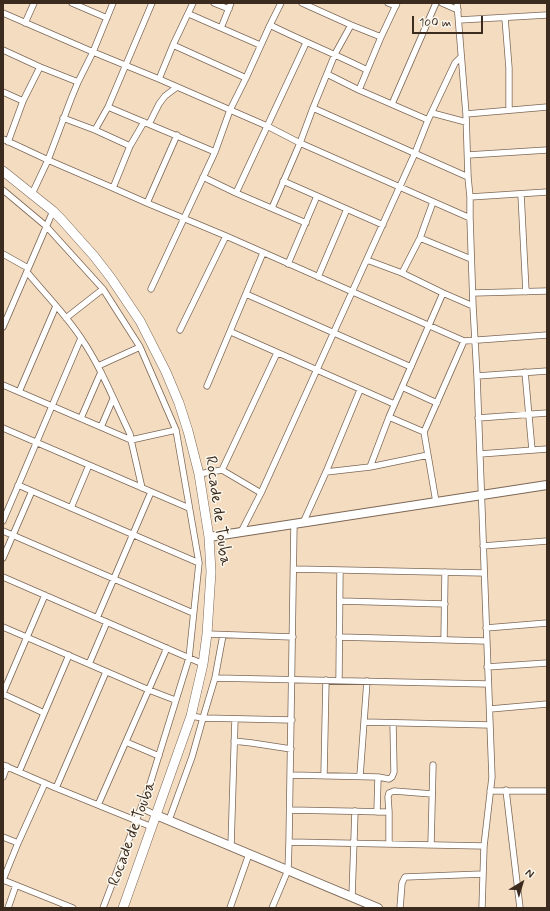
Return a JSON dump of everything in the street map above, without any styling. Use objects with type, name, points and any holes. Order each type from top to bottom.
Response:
[{"type":"main road","name":"Rocade de Touba","points":[[3,170],[53,211],[94,256],[140,321],[166,372],[179,403],[199,474],[209,537],[211,572],[207,634],[203,664],[192,716],[123,908]]},
{"type":"street","points":[[25,23],[34,3]]},
{"type":"street","points":[[72,3],[107,18]]},
{"type":"street","points":[[32,194],[48,160],[63,118],[113,3]]},
{"type":"street","points":[[95,130],[108,107],[152,3]]},
{"type":"street","points":[[159,79],[193,3]]},
{"type":"street","points":[[214,3],[228,9]]},
{"type":"street","points":[[221,28],[231,3]]},
{"type":"street","points":[[151,289],[215,152],[230,110],[281,3]]},
{"type":"street","points":[[302,3],[381,37]]},
{"type":"street","points":[[359,90],[396,5],[388,3]]},
{"type":"street","points":[[392,104],[436,3]]},
{"type":"street","points":[[442,3],[458,10]]},
{"type":"street","points":[[457,3],[466,114],[470,197],[471,259],[477,376],[492,776],[484,846],[482,908]]},
{"type":"street","points":[[3,13],[267,126],[300,143],[470,218]]},
{"type":"street","points":[[189,14],[260,45]]},
{"type":"street","points":[[459,20],[547,15]]},
{"type":"street","points":[[505,18],[509,68],[509,110]]},
{"type":"street","points":[[270,25],[367,70]]},
{"type":"street","points":[[272,208],[300,143],[335,54],[351,25]]},
{"type":"street","points":[[236,193],[306,43]]},
{"type":"street","points":[[173,45],[246,78]]},
{"type":"street","points":[[3,50],[78,82]]},
{"type":"street","points":[[241,532],[261,493],[334,333],[400,187],[428,120],[455,62],[461,57]]},
{"type":"street","points":[[40,67],[6,140],[48,160],[226,236],[464,341],[547,335]]},
{"type":"street","points":[[327,74],[359,90],[428,120]]},
{"type":"street","points":[[112,188],[130,146],[165,96],[177,87]]},
{"type":"street","points":[[3,92],[23,101]]},
{"type":"street","points":[[108,107],[215,152]]},
{"type":"street","points":[[466,114],[547,107]]},
{"type":"street","points":[[313,108],[468,176]]},
{"type":"street","points":[[432,113],[466,122]]},
{"type":"street","points":[[63,118],[95,130],[130,146]]},
{"type":"street","points":[[147,203],[176,135]]},
{"type":"street","points":[[468,155],[547,150]]},
{"type":"street","points":[[203,177],[306,223]]},
{"type":"street","points":[[283,181],[383,225]]},
{"type":"street","points":[[3,190],[46,226],[102,289],[140,347],[176,430],[198,563],[189,658],[150,784],[103,908]]},
{"type":"street","points":[[470,197],[547,192]]},
{"type":"street","points":[[521,194],[526,292]]},
{"type":"street","points":[[288,264],[317,196]]},
{"type":"street","points":[[402,273],[420,238],[433,202]]},
{"type":"street","points":[[318,277],[348,209]]},
{"type":"street","points":[[3,327],[53,211]]},
{"type":"street","points":[[180,330],[226,236]]},
{"type":"street","points":[[420,238],[471,259]]},
{"type":"street","points":[[207,386],[264,253]]},
{"type":"street","points":[[3,254],[28,270],[81,338],[98,366],[130,434],[142,488]]},
{"type":"street","points":[[367,260],[402,273],[473,306]]},
{"type":"street","points":[[66,318],[102,289]]},
{"type":"street","points":[[473,293],[547,291]]},
{"type":"street","points":[[370,467],[394,404],[443,293]]},
{"type":"street","points":[[246,294],[411,367]]},
{"type":"street","points":[[19,392],[56,306]]},
{"type":"street","points":[[230,332],[394,404]]},
{"type":"street","points":[[3,521],[81,338]]},
{"type":"street","points":[[436,502],[424,432],[464,341]]},
{"type":"street","points":[[98,366],[140,347]]},
{"type":"street","points":[[222,470],[277,353]]},
{"type":"street","points":[[477,376],[547,371]]},
{"type":"street","points":[[81,418],[100,372]]},
{"type":"street","points":[[525,372],[532,450]]},
{"type":"street","points":[[3,385],[131,440],[176,430]]},
{"type":"street","points":[[402,387],[437,402]]},
{"type":"street","points":[[272,908],[288,870],[290,842],[294,569],[298,523],[326,472],[360,390]]},
{"type":"street","points":[[101,427],[113,399]]},
{"type":"street","points":[[478,418],[547,413]]},
{"type":"street","points":[[389,417],[424,432]]},
{"type":"street","points":[[3,428],[189,508]]},
{"type":"street","points":[[480,454],[547,449]]},
{"type":"street","points":[[326,472],[370,467],[428,455]]},
{"type":"street","points":[[71,508],[89,465]]},
{"type":"street","points":[[199,474],[222,470],[261,493]]},
{"type":"street","points":[[18,485],[198,563]]},
{"type":"street","points":[[209,537],[547,485]]},
{"type":"street","points":[[3,558],[32,491]]},
{"type":"street","points":[[97,618],[151,492]]},
{"type":"street","points":[[3,530],[193,613]]},
{"type":"street","points":[[483,546],[547,541]]},
{"type":"street","points":[[294,569],[484,573]]},
{"type":"street","points":[[339,680],[340,570]]},
{"type":"street","points":[[444,640],[445,572]]},
{"type":"street","points":[[3,578],[203,664]]},
{"type":"street","points":[[44,713],[3,694],[45,596]]},
{"type":"street","points":[[340,601],[444,604]]},
{"type":"street","points":[[89,664],[107,622]]},
{"type":"street","points":[[486,628],[547,623]]},
{"type":"street","points":[[3,627],[148,690],[175,700]]},
{"type":"street","points":[[207,634],[293,638]]},
{"type":"street","points":[[169,820],[192,757],[214,678],[223,635]]},
{"type":"street","points":[[339,637],[486,641]]},
{"type":"street","points":[[98,805],[167,648]]},
{"type":"street","points":[[19,772],[69,656]]},
{"type":"street","points":[[487,667],[547,663]]},
{"type":"street","points":[[56,788],[106,672]]},
{"type":"street","points":[[214,678],[488,684]]},
{"type":"street","points":[[324,775],[326,680]]},
{"type":"street","points":[[360,776],[366,681]]},
{"type":"street","points":[[490,709],[547,704]]},
{"type":"street","points":[[192,716],[203,718],[292,720]]},
{"type":"street","points":[[231,846],[235,719]]},
{"type":"street","points":[[364,722],[490,725]]},
{"type":"street","points":[[291,775],[392,777],[394,772],[393,723]]},
{"type":"street","points":[[126,742],[158,756]]},
{"type":"street","points":[[234,742],[252,743],[291,749]]},
{"type":"street","points":[[431,845],[433,765]]},
{"type":"street","points":[[3,777],[5,766],[152,827]]},
{"type":"street","points":[[377,812],[378,777]]},
{"type":"street","points":[[46,783],[3,880],[72,908]]},
{"type":"street","points":[[506,790],[520,908]]},
{"type":"street","points":[[389,844],[388,797],[390,793],[394,791],[432,794]]},
{"type":"street","points":[[490,791],[547,791]]},
{"type":"street","points":[[141,808],[378,908]]},
{"type":"street","points":[[290,810],[389,812]]},
{"type":"street","points":[[352,897],[355,811]]},
{"type":"street","points":[[3,837],[18,844]]},
{"type":"street","points":[[290,842],[484,846]]},
{"type":"street","points":[[230,908],[249,854]]},
{"type":"street","points":[[400,908],[402,883],[405,877],[483,874]]},
{"type":"street","points":[[8,908],[16,885]]}]
